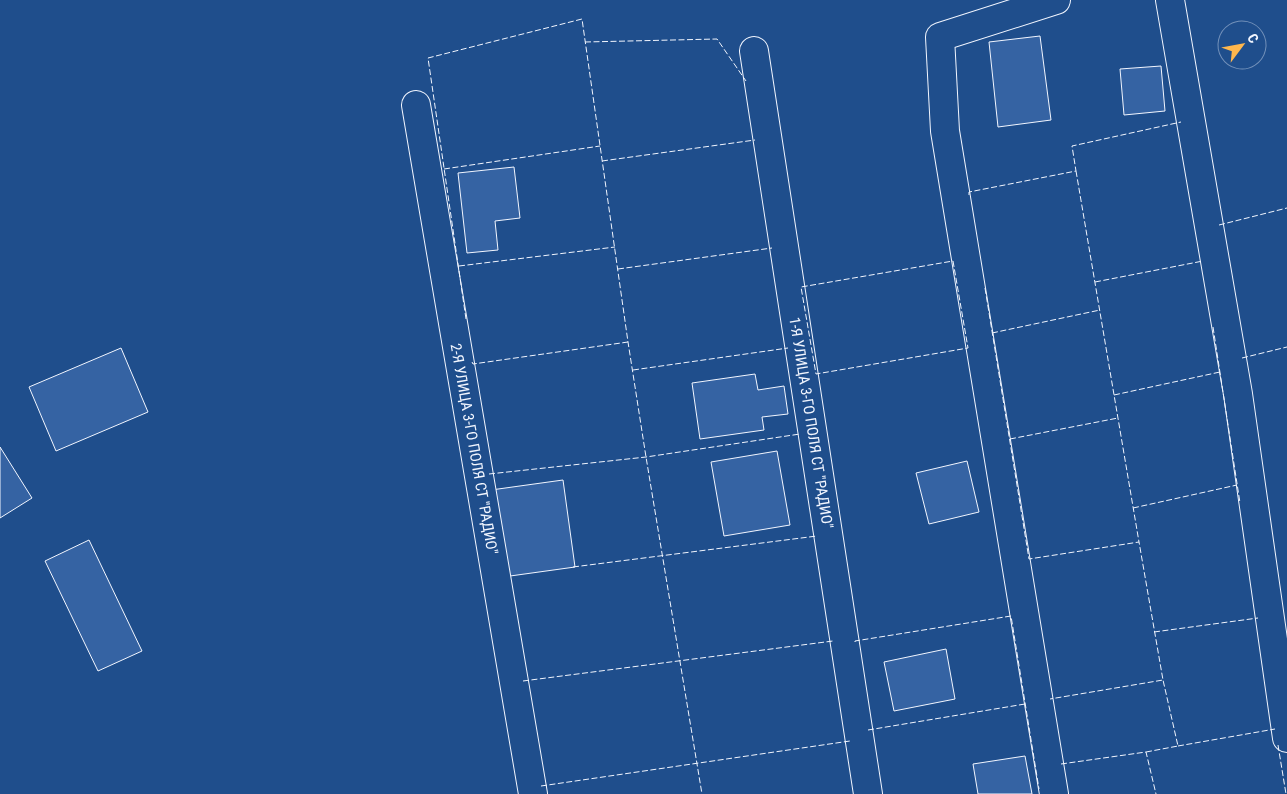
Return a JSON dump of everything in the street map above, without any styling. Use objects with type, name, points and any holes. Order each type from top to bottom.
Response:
[{"type":"street","points":[[1054,794],[945,131],[940,37],[1056,0]]},
{"type":"street","points":[[1170,0],[1238,394],[1287,738]]},
{"type":"street","name":"1-Я УЛИЦА 3-ГО ПОЛЯ СТ \"РАДИО\"","points":[[754,51],[868,794]]},
{"type":"street","name":"2-Я УЛИЦА 3-ГО ПОЛЯ СТ \"РАДИО\"","points":[[416,105],[533,794]]},
{"type":"building","points":[[1040,36],[1051,120],[998,127],[989,42]]},
{"type":"building","points":[[1161,66],[1165,111],[1124,115],[1120,69]]},
{"type":"building","points":[[514,167],[520,218],[495,221],[498,250],[467,253],[458,173]]},
{"type":"building","points":[[121,348],[148,412],[56,451],[29,387]]},
{"type":"building","points":[[755,374],[758,390],[784,386],[788,414],[762,417],[764,430],[700,439],[692,383]]},
{"type":"building","points":[[0,447],[32,498],[0,518]]},
{"type":"building","points":[[777,451],[790,525],[724,536],[711,462]]},
{"type":"building","points":[[967,461],[979,512],[929,524],[916,473]]},
{"type":"building","points":[[563,480],[575,567],[503,577],[491,490]]},
{"type":"building","points":[[89,540],[142,651],[98,671],[45,561]]},
{"type":"building","points":[[946,649],[955,699],[894,711],[884,662]]},
{"type":"building","points":[[1025,756],[1032,794],[978,794],[973,764]]},
{"type":"fence","points":[[466,319],[428,58],[582,19],[628,342],[702,794]]},
{"type":"fence","points":[[585,42],[717,39],[746,81]]},
{"type":"fence","points":[[969,195],[969,192],[1076,171],[1072,146],[1181,122]]},
{"type":"fence","points":[[602,161],[755,140]]},
{"type":"fence","points":[[444,169],[600,146]]},
{"type":"fence","points":[[1076,171],[1139,542]]},
{"type":"fence","points":[[1219,225],[1287,208]]},
{"type":"fence","points":[[459,266],[615,247]]},
{"type":"fence","points":[[618,269],[772,248]]},
{"type":"fence","points":[[953,261],[968,348],[816,374],[801,287],[953,261]]},
{"type":"fence","points":[[1095,282],[1203,261]]},
{"type":"fence","points":[[985,288],[1029,559],[1139,542],[1163,680],[1050,699]]},
{"type":"fence","points":[[992,333],[1100,310]]},
{"type":"fence","points":[[1213,327],[1240,503]]},
{"type":"fence","points":[[472,362],[473,364],[628,342]]},
{"type":"fence","points":[[1242,358],[1287,347]]},
{"type":"fence","points":[[633,370],[788,348]]},
{"type":"fence","points":[[1114,395],[1220,372]]},
{"type":"fence","points":[[1010,439],[1118,418]]},
{"type":"fence","points":[[489,474],[646,457],[800,434]]},
{"type":"fence","points":[[1133,508],[1237,485]]},
{"type":"fence","points":[[573,567],[817,536]]},
{"type":"fence","points":[[855,642],[1011,616],[1039,789]]},
{"type":"fence","points":[[1154,632],[1258,618]]},
{"type":"fence","points":[[523,681],[833,641]]},
{"type":"fence","points":[[1146,752],[1178,746],[1163,680]]},
{"type":"fence","points":[[868,730],[1025,704]]},
{"type":"fence","points":[[1178,746],[1275,729]]},
{"type":"fence","points":[[541,786],[850,741]]},
{"type":"fence","points":[[1278,745],[1286,794]]},
{"type":"fence","points":[[1061,764],[1146,752],[1156,794]]}]
